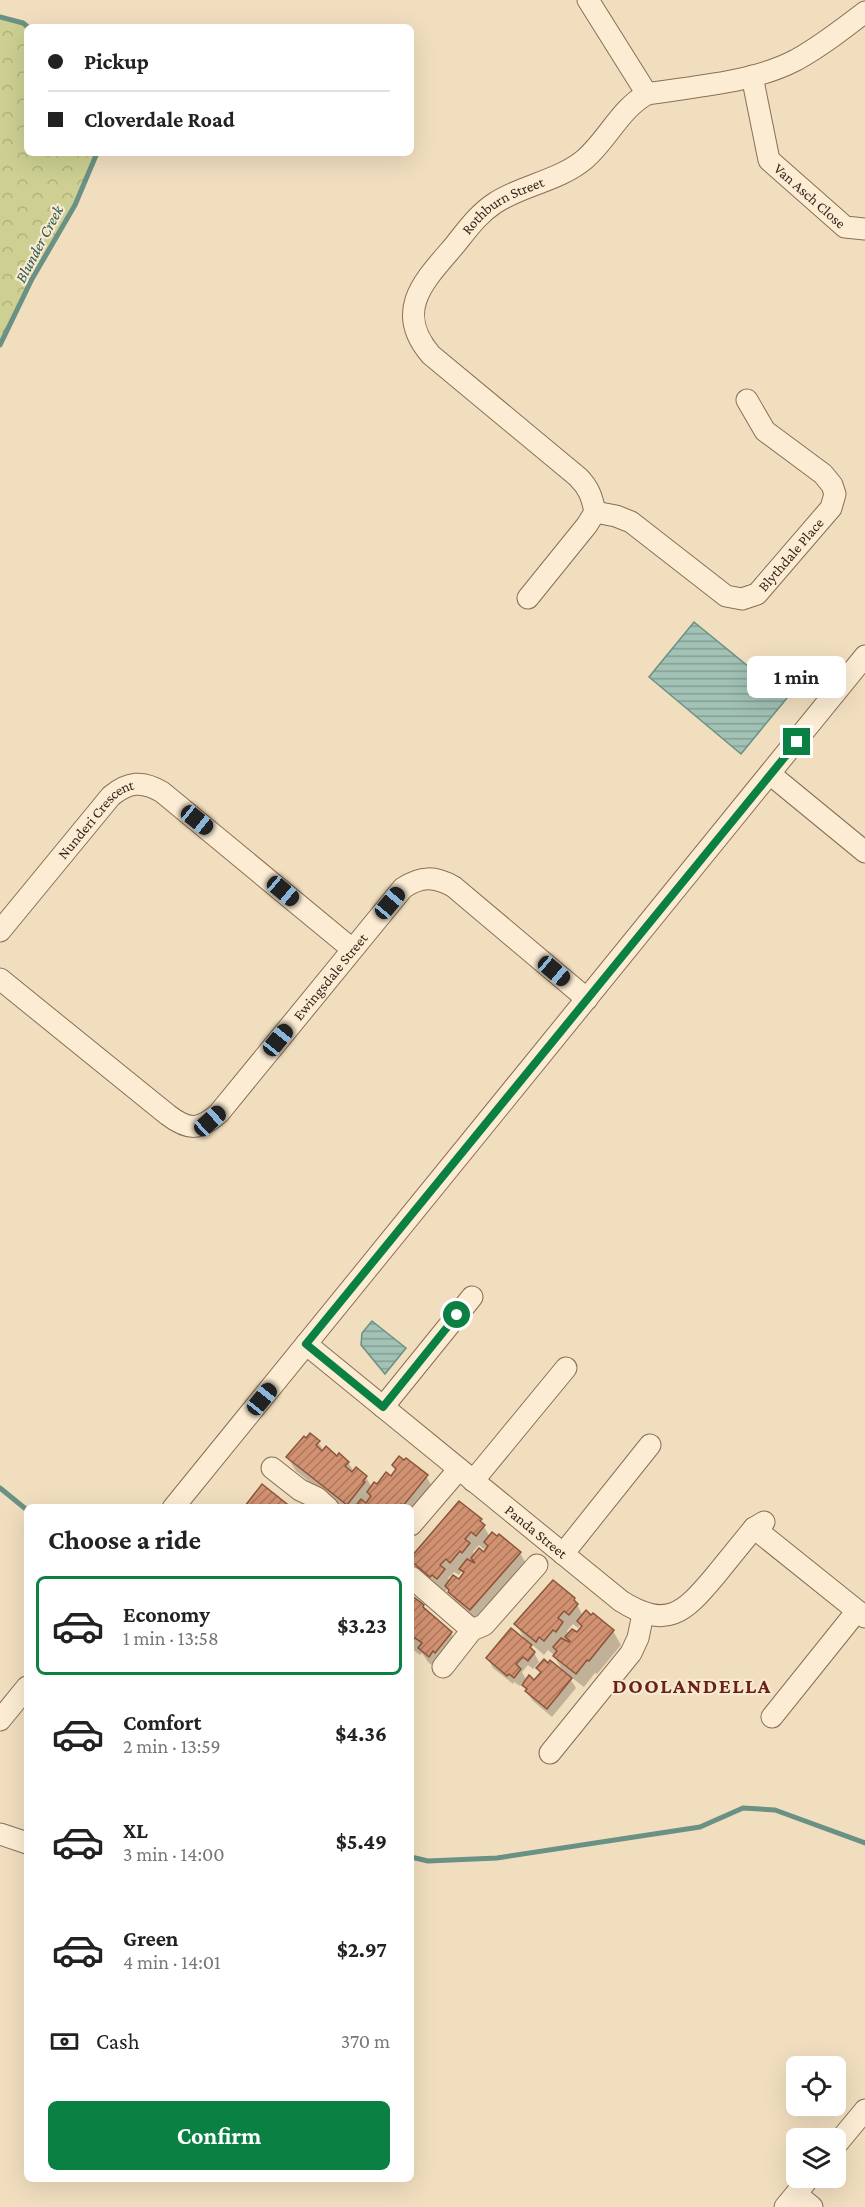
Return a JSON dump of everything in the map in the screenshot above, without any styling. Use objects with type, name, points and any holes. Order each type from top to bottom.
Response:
[{"type":"street","points":[[588,0],[647,94]]},
{"type":"street","name":"Rothburn Street","points":[[595,512],[592,496],[578,477],[431,355],[422,344],[417,334],[413,311],[419,289],[481,212],[497,201],[572,169],[586,159],[633,102],[647,94],[752,76],[795,61],[832,38],[865,12]]},
{"type":"street","name":"Van Asch Close","points":[[752,76],[769,160],[845,226],[865,229]]},
{"type":"street","name":"Blythdale Place","points":[[595,512],[631,522],[726,596],[742,599],[757,594],[831,508],[835,494],[832,485],[823,474],[765,431],[747,400]]},
{"type":"street","points":[[528,598],[595,512]]},
{"type":"street","points":[[176,1504],[865,656]]},
{"type":"street","points":[[770,774],[865,852]]},
{"type":"street","name":"Nunderi Crescent","points":[[0,931],[111,796],[121,788],[138,783],[146,784],[162,792],[352,948]]},
{"type":"street","name":"Ewingsdale Street","points":[[0,979],[168,1116],[178,1123],[193,1127],[202,1126],[219,1113],[403,888],[423,878],[442,880],[454,887],[587,999]]},
{"type":"street","points":[[383,1407],[472,1297]]},
{"type":"street","name":"Panda Street","points":[[306,1344],[621,1601],[643,1614]]},
{"type":"street","points":[[414,1522],[466,1475],[566,1368]]},
{"type":"street","points":[[563,1554],[650,1445]]},
{"type":"street","points":[[272,1468],[300,1490],[324,1504]]},
{"type":"street","points":[[550,1753],[631,1653],[638,1638],[643,1614],[671,1615],[684,1609],[759,1525],[861,1614],[772,1717]]},
{"type":"street","points":[[442,1667],[472,1630],[484,1625],[537,1565]]},
{"type":"street","points":[[414,1580],[472,1630]]},
{"type":"street","points":[[0,1720],[24,1690]]},
{"type":"street","points":[[0,1834],[24,1842]]},
{"type":"street","points":[[846,2133],[865,2110]]},
{"type":"green space","points":[[0,17],[24,24],[24,156],[97,156],[75,205],[32,279],[0,345]]},
{"type":"shaded area","points":[[694,622],[787,698],[741,754],[649,677]]},
{"type":"shaded area","points":[[372,1321],[406,1348],[385,1374],[361,1345],[362,1333]]},
{"type":"building","points":[[310,1433],[320,1441],[316,1445],[322,1451],[326,1446],[337,1456],[339,1453],[349,1462],[345,1466],[352,1472],[356,1467],[367,1476],[348,1504],[286,1457],[304,1436],[306,1438]]},
{"type":"building","points":[[399,1456],[404,1460],[406,1458],[428,1475],[405,1504],[357,1504],[361,1499],[366,1503],[371,1496],[367,1492],[374,1482],[377,1484],[386,1472],[391,1476],[396,1469],[392,1465]]},
{"type":"building","points":[[262,1484],[287,1504],[247,1504]]},
{"type":"building","points":[[459,1501],[482,1519],[480,1521],[485,1525],[476,1536],[471,1532],[465,1539],[470,1543],[462,1553],[460,1551],[450,1563],[446,1559],[440,1565],[445,1569],[437,1579],[432,1575],[430,1577],[414,1564],[414,1554]]},
{"type":"building","points":[[492,1532],[497,1536],[499,1534],[521,1552],[470,1610],[448,1592],[445,1586],[453,1575],[459,1579],[464,1572],[459,1569],[467,1559],[475,1563],[471,1558],[479,1548],[484,1552],[488,1546],[484,1542]]},
{"type":"building","points":[[553,1580],[575,1598],[578,1604],[569,1615],[564,1611],[558,1618],[563,1622],[556,1632],[553,1630],[544,1641],[539,1637],[536,1642],[514,1624]]},
{"type":"building","points":[[414,1597],[452,1632],[429,1657],[418,1648],[422,1643],[415,1638]]},
{"type":"building","points":[[586,1610],[614,1630],[576,1674],[553,1656],[557,1651],[553,1647],[561,1638],[570,1641],[565,1637],[572,1629],[577,1632],[582,1626],[577,1621]]},
{"type":"building","points":[[511,1628],[532,1645],[530,1647],[535,1652],[528,1661],[523,1657],[516,1664],[521,1669],[514,1678],[509,1674],[507,1676],[486,1658]]},
{"type":"building","points":[[544,1659],[548,1663],[550,1660],[572,1678],[547,1709],[525,1691],[527,1689],[522,1685],[529,1675],[534,1680],[541,1672],[536,1668]]},
{"type":"waterway","name":"Blunder Creek","points":[[0,17],[24,24]]},
{"type":"waterway","name":"Blunder Creek","points":[[0,345],[32,279],[75,205],[96,156]]},
{"type":"waterway","points":[[0,1488],[24,1508]]},
{"type":"waterway","points":[[414,1858],[428,1861],[497,1858],[700,1827],[743,1808],[775,1810],[865,1843]]},
{"type":"district","name":"DOOLANDELLA","points":[[692,1686]]},
{"type":"route","points":[[457,1315],[383,1407],[306,1344],[797,742]]}]
